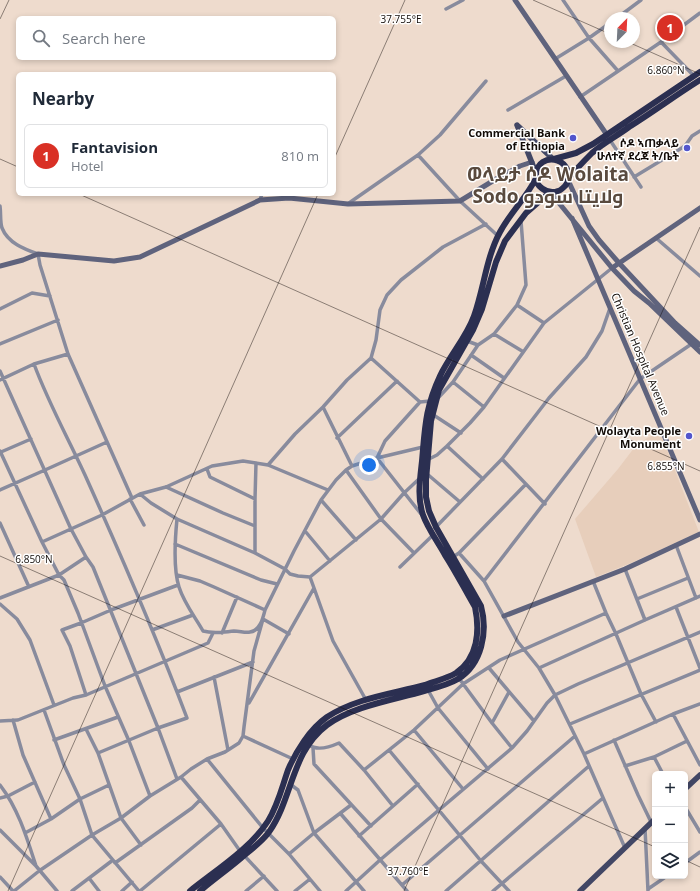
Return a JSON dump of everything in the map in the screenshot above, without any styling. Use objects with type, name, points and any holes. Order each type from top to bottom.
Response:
[{"type":"highway","points":[[190,891],[242,853],[254,848],[266,830],[278,817],[299,760],[311,747],[323,729],[342,716],[443,685],[466,672],[478,655],[484,639],[485,628],[481,606],[456,555],[433,531],[426,497],[426,473],[423,447],[426,413],[430,401],[441,375],[466,340],[498,236],[536,176],[538,168],[543,162],[576,153],[608,138],[698,77]]},
{"type":"highway","points":[[568,180],[608,138]]},
{"type":"highway","points":[[536,176],[540,187],[550,192],[557,192],[566,186],[569,175],[566,167],[558,160],[553,159]]},
{"type":"highway","points":[[266,830],[276,808],[293,759],[307,737],[327,717],[345,707],[366,700],[457,676],[476,643],[478,619],[475,608],[433,531],[423,516],[419,497],[420,478],[425,460],[432,414],[437,399],[444,380],[482,308],[496,262],[505,240],[521,220],[550,192]]},
{"type":"highway","points":[[200,891],[242,853]]},
{"type":"main road","points":[[515,0],[608,138]]},
{"type":"main road","points":[[536,176],[517,125],[553,159]]},
{"type":"main road","points":[[0,266],[23,260],[38,254],[114,261],[140,257],[260,200],[289,198],[348,204],[460,201],[520,166],[532,162]]},
{"type":"main road","points":[[568,180],[589,226],[619,264],[675,323],[700,352]]},
{"type":"main road","points":[[550,192],[612,268],[634,291],[693,343],[700,346]]},
{"type":"main road","points":[[612,268],[700,208]]},
{"type":"main road","name":"Christian Hospital Avenue","points":[[572,218],[700,520]]},
{"type":"main road","points":[[504,616],[625,569],[700,534]]},
{"type":"main road","points":[[688,786],[700,775]]},
{"type":"main road","points":[[580,891],[652,822]]},
{"type":"street","points":[[446,9],[463,0]]},
{"type":"street","points":[[563,0],[589,38],[618,71]]},
{"type":"street","points":[[625,12],[641,0]]},
{"type":"street","points":[[580,97],[661,42],[700,13]]},
{"type":"street","points":[[555,59],[604,27]]},
{"type":"street","points":[[661,42],[698,77]]},
{"type":"street","points":[[508,110],[566,76]]},
{"type":"street","points":[[348,204],[418,155],[440,135],[486,81]]},
{"type":"street","points":[[634,176],[685,146],[692,136],[700,131]]},
{"type":"street","points":[[608,138],[641,187]]},
{"type":"street","points":[[418,155],[460,201],[498,236]]},
{"type":"street","points":[[260,200],[261,196]]},
{"type":"street","points":[[0,206],[2,228],[9,239],[20,248],[38,254],[68,354],[144,525]]},
{"type":"street","points":[[437,399],[453,382],[478,345],[494,334],[517,305],[526,285],[521,220]]},
{"type":"street","points":[[268,465],[295,434],[323,407],[347,380],[371,358],[376,340],[380,310],[387,295],[401,280],[443,247],[486,224]]},
{"type":"street","points":[[656,238],[700,276]]},
{"type":"street","points":[[425,460],[447,446],[461,433],[484,407],[522,351],[544,323],[612,268]]},
{"type":"street","points":[[0,309],[32,293],[50,296]]},
{"type":"street","points":[[517,305],[544,323]]},
{"type":"street","points":[[400,567],[502,459],[549,398],[586,357],[602,331],[610,308]]},
{"type":"street","points":[[0,344],[58,320]]},
{"type":"street","points":[[494,334],[522,351]]},
{"type":"street","points":[[466,340],[478,345]]},
{"type":"street","points":[[484,581],[545,504],[640,379],[693,343]]},
{"type":"street","points":[[2,379],[34,364],[68,354]]},
{"type":"street","points":[[471,355],[504,378]]},
{"type":"street","points":[[371,358],[420,402]]},
{"type":"street","points":[[34,364],[42,386],[76,456],[141,600],[187,718],[158,728],[98,753]]},
{"type":"street","points":[[0,371],[2,379],[31,439],[71,529],[92,567],[111,610],[135,674],[179,778],[221,824],[242,853],[277,891]]},
{"type":"street","points":[[337,438],[397,381]]},
{"type":"street","points":[[453,382],[484,407]]},
{"type":"street","points":[[377,458],[385,441],[420,402],[430,401]]},
{"type":"street","points":[[323,407],[352,466]]},
{"type":"street","points":[[432,414],[461,433]]},
{"type":"street","points":[[31,439],[0,451],[42,542],[59,575],[64,580],[150,796]]},
{"type":"street","points":[[0,490],[107,442]]},
{"type":"street","points":[[447,446],[483,479]]},
{"type":"street","points":[[0,878],[13,891],[39,870],[121,818],[150,796],[207,759],[228,750],[239,743],[243,736],[254,651],[265,610],[321,500],[346,470],[352,466],[377,458],[423,447]]},
{"type":"street","points":[[377,458],[423,516]]},
{"type":"street","points":[[502,459],[545,504]]},
{"type":"street","points":[[42,542],[102,515],[131,498],[166,487],[212,466],[243,461],[268,465],[328,490]]},
{"type":"street","points":[[255,553],[254,526],[256,463]]},
{"type":"street","points":[[207,469],[210,477],[255,499]]},
{"type":"street","points":[[346,470],[381,519],[414,553]]},
{"type":"street","points":[[426,473],[460,502]]},
{"type":"street","points":[[140,494],[151,503],[177,519],[255,553],[285,569],[290,574],[310,577],[381,519],[404,492],[420,478]]},
{"type":"street","points":[[526,484],[456,555],[484,581],[518,642],[539,668],[570,724],[625,848]]},
{"type":"street","points":[[166,487],[223,514],[254,526]]},
{"type":"street","points":[[321,500],[356,540]]},
{"type":"street","points":[[177,519],[175,544],[178,586],[203,631],[213,634],[235,631],[252,632],[263,620]]},
{"type":"street","points":[[0,525],[29,587]]},
{"type":"street","points":[[305,531],[330,561]]},
{"type":"street","points":[[175,544],[260,580],[277,584]]},
{"type":"street","points":[[676,545],[696,598]]},
{"type":"street","points":[[0,598],[59,575],[86,557]]},
{"type":"street","points":[[625,569],[645,620]]},
{"type":"street","points":[[177,575],[200,581],[265,610]]},
{"type":"street","points":[[248,705],[314,588],[310,577]]},
{"type":"street","points":[[310,577],[333,641],[366,700]]},
{"type":"street","points":[[637,599],[688,578]]},
{"type":"street","points":[[593,581],[641,694],[656,722]]},
{"type":"street","points":[[86,695],[70,646],[62,630],[111,610],[178,586]]},
{"type":"street","points":[[539,668],[700,596]]},
{"type":"street","points":[[222,633],[237,597]]},
{"type":"street","points":[[0,605],[18,619],[30,640],[54,705]]},
{"type":"street","points":[[570,724],[700,669],[676,607]]},
{"type":"street","points":[[364,770],[414,730],[463,684],[500,660],[606,613]]},
{"type":"street","points":[[152,630],[193,615]]},
{"type":"street","points":[[263,620],[288,634]]},
{"type":"street","points":[[346,891],[380,860],[512,748],[528,731],[547,703],[555,696],[578,684],[628,664],[700,632]]},
{"type":"street","points":[[0,721],[18,720],[54,705],[86,695],[208,643],[213,634]]},
{"type":"street","points":[[177,692],[252,662]]},
{"type":"street","points":[[489,668],[534,721]]},
{"type":"street","points":[[457,676],[512,748]]},
{"type":"street","points":[[214,677],[228,750]]},
{"type":"street","points":[[428,690],[438,708],[488,768]]},
{"type":"street","points":[[492,723],[509,692]]},
{"type":"street","points":[[584,754],[673,714],[700,704]]},
{"type":"street","points":[[44,710],[54,740],[80,799],[92,835],[140,891],[221,824]]},
{"type":"street","points":[[673,714],[700,765]]},
{"type":"street","points":[[54,740],[118,717]]},
{"type":"street","points":[[13,720],[23,754],[51,818]]},
{"type":"street","points":[[86,729],[98,753],[121,818],[141,844]]},
{"type":"street","points":[[414,730],[463,789]]},
{"type":"street","points":[[243,736],[293,759]]},
{"type":"street","points":[[402,885],[575,736]]},
{"type":"street","points":[[614,740],[638,795],[652,819]]},
{"type":"street","points":[[625,766],[654,757],[687,741]]},
{"type":"street","points":[[371,826],[314,764],[311,747],[323,748],[339,743],[394,806]]},
{"type":"street","points":[[389,750],[461,834],[481,861],[509,891]]},
{"type":"street","points":[[654,757],[661,771]]},
{"type":"street","points":[[207,759],[266,830],[289,854],[320,891]]},
{"type":"street","points":[[446,891],[589,766]]},
{"type":"street","points":[[0,798],[8,796],[35,782]]},
{"type":"street","points":[[290,784],[298,790],[314,833],[364,891]]},
{"type":"street","points":[[360,836],[418,784]]},
{"type":"street","points":[[0,785],[8,796],[25,833],[36,866]]},
{"type":"street","points":[[25,833],[80,799],[109,785]]},
{"type":"street","points":[[493,891],[603,798]]},
{"type":"street","points":[[72,891],[192,808],[200,800]]},
{"type":"street","points":[[289,854],[351,804]]},
{"type":"street","points":[[688,812],[700,832]]},
{"type":"street","points":[[340,813],[407,891]]},
{"type":"street","points":[[645,828],[648,890]]},
{"type":"street","points":[[0,830],[36,866],[57,891]]},
{"type":"street","points":[[688,861],[700,852]]},
{"type":"street","points":[[246,891],[264,876]]},
{"type":"street","points":[[89,878],[99,891]]},
{"type":"street","points":[[295,891],[310,879]]},
{"type":"street","points":[[648,890],[663,879]]},
{"type":"street","points":[[122,891],[132,882]]},
{"type":"shaded area","points":[[660,432],[699,532],[596,577],[575,519],[634,448],[647,438]]},
{"type":"place","name":"Fantavision","points":[[670,28]]},
{"type":"place","name":"Commercial Bank of Ethiopia","points":[[573,138]]},
{"type":"place","name":"ሶዶ ኣጠቃላይ ሁለተኛ ደረጃ ት/ቤት","points":[[687,148]]},
{"type":"place","name":"Wolayta People Monument","points":[[689,436]]},
{"type":"district","name":"ወላይታ ሶዶ Wolaita Sodo ولايتا سودو","points":[[548,185]]}]
